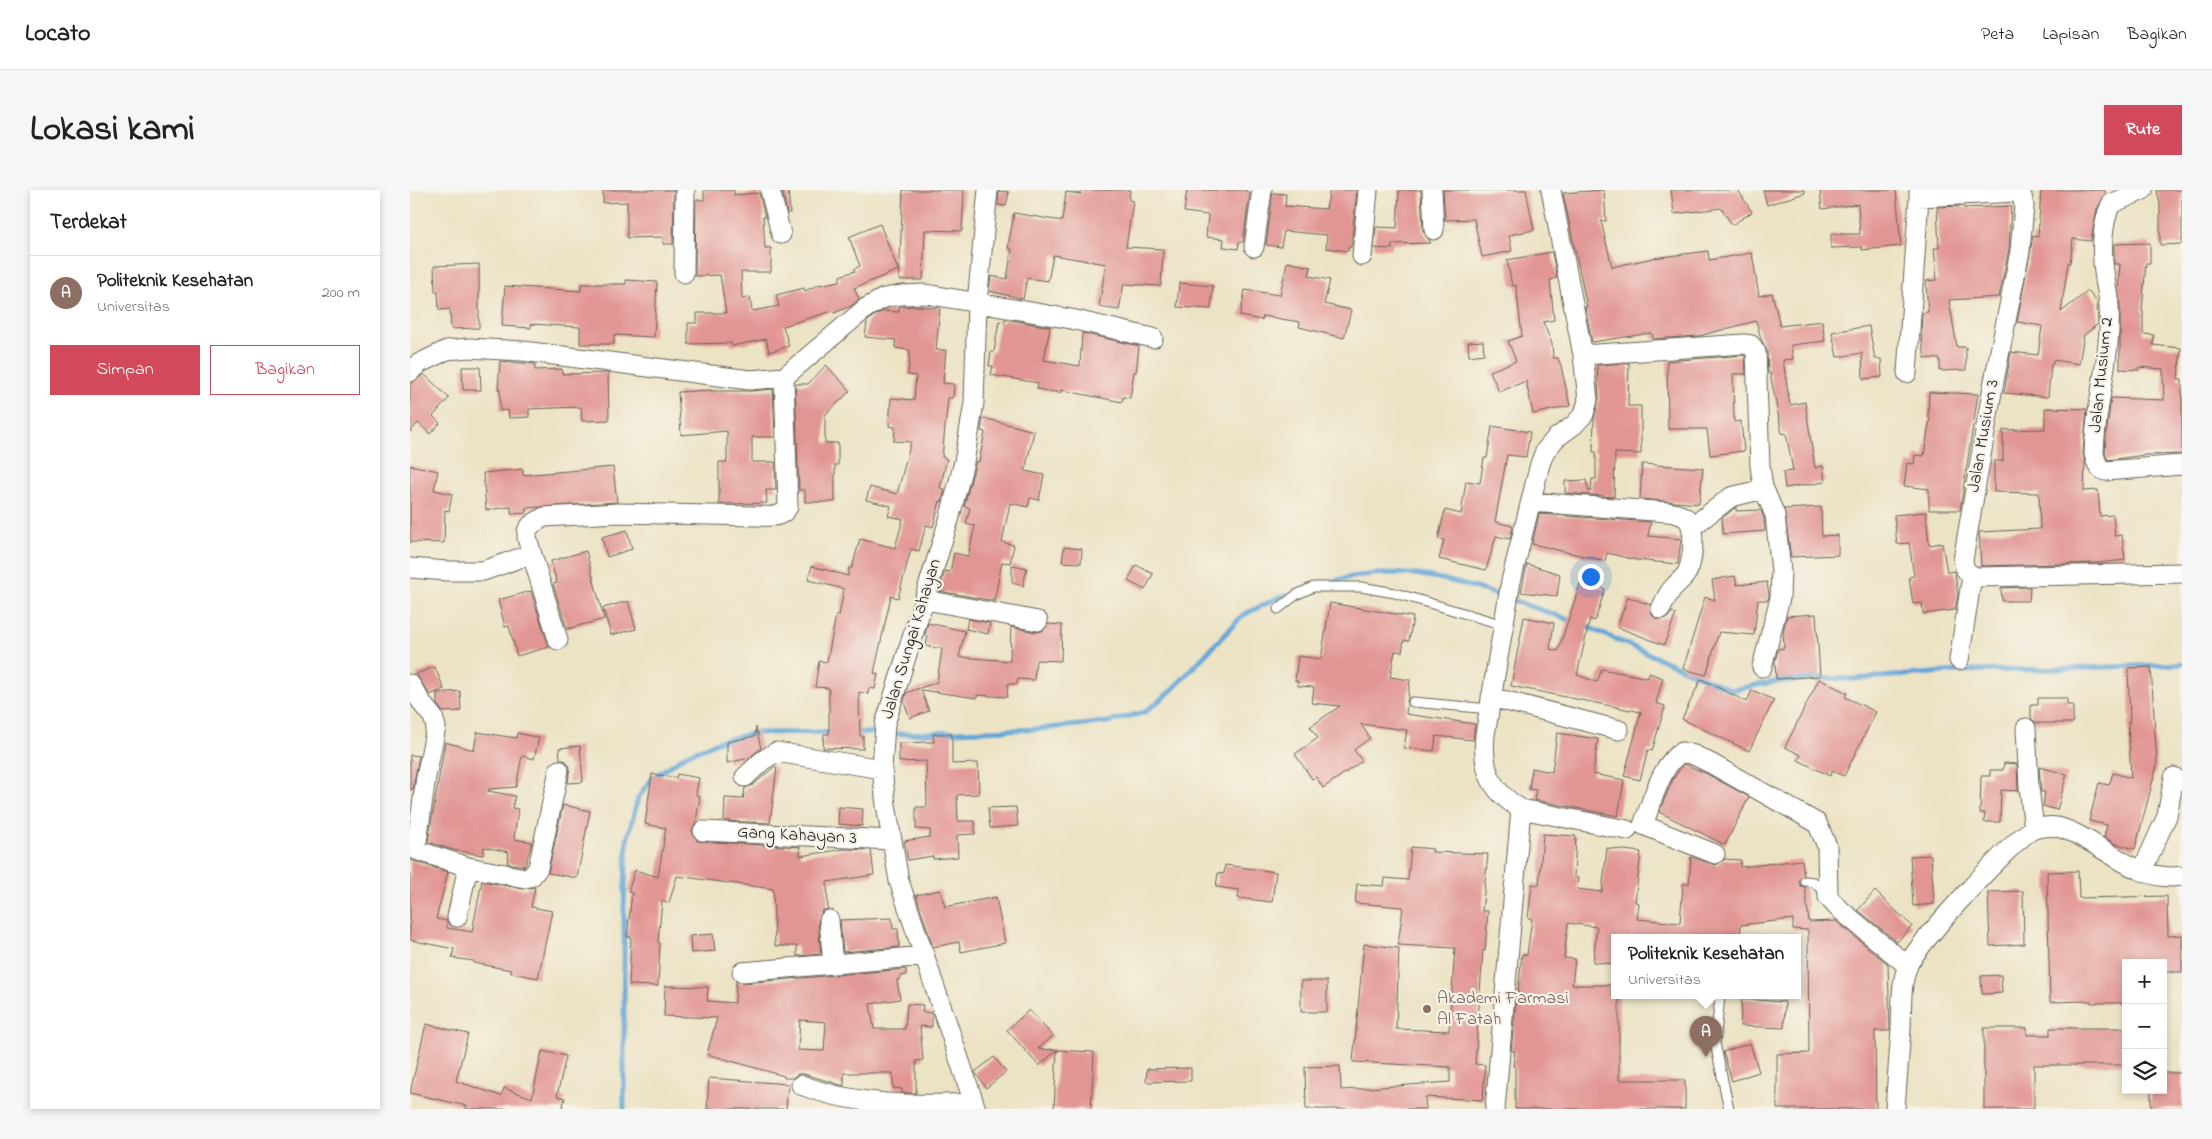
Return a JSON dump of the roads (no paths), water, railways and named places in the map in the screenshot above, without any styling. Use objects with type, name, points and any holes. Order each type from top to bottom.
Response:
[{"type":"street","points":[[684,273],[685,190]]},
{"type":"street","points":[[770,190],[781,234]]},
{"type":"street","name":"Jalan Sungai Kahayan","points":[[975,1106],[899,881],[891,840],[882,769],[885,724],[926,600],[964,462],[974,404],[977,303],[988,190]]},
{"type":"street","points":[[1254,247],[1262,190]]},
{"type":"street","points":[[1362,256],[1368,190]]},
{"type":"street","points":[[1432,190],[1434,230]]},
{"type":"street","points":[[1551,190],[1583,355],[1588,400],[1584,414],[1574,425],[1556,438],[1545,451],[1540,464],[1511,581],[1490,703],[1483,758],[1490,781],[1508,802],[1521,809],[1627,830]]},
{"type":"street","name":"Jalan Musium 2","points":[[2143,190],[2111,204],[2105,218],[2103,262],[2110,305],[2109,337],[2100,393],[2094,454],[2100,469],[2105,471],[2182,465]]},
{"type":"street","name":"Jalan Musium 3","points":[[1919,194],[2014,191],[2022,196],[2024,206],[2020,252],[1992,386],[1963,560],[1964,568],[1972,576]]},
{"type":"street","points":[[1907,373],[1919,194]]},
{"type":"street","points":[[410,372],[418,364],[447,350],[469,348],[523,350],[750,380],[784,377],[866,308],[884,298],[901,295],[926,294],[1071,318],[1153,338]]},
{"type":"street","points":[[1583,355],[1744,344],[1751,345],[1756,352],[1758,444],[1764,489],[1775,515],[1779,537],[1781,571],[1780,598],[1762,667]]},
{"type":"street","points":[[558,640],[527,538],[527,531],[536,520],[544,517],[618,513],[771,516],[784,513],[788,507],[784,377]]},
{"type":"street","points":[[1692,527],[1731,497],[1764,489]]},
{"type":"street","points":[[1531,502],[1668,512],[1680,514],[1688,519],[1692,527],[1693,544],[1689,568],[1686,575],[1672,589],[1661,609]]},
{"type":"street","points":[[410,568],[483,571],[532,554]]},
{"type":"street","points":[[1959,660],[1972,576],[2182,574]]},
{"type":"street","points":[[926,600],[1038,621]]},
{"type":"street","points":[[410,684],[433,717],[436,727],[413,849],[468,867],[525,878],[532,876],[538,868],[559,770]]},
{"type":"street","points":[[1490,703],[1619,730]]},
{"type":"street","points":[[2026,728],[2029,787],[2034,829]]},
{"type":"street","points":[[745,777],[762,761],[776,752],[882,769]]},
{"type":"street","points":[[1714,854],[1643,825],[1665,770],[1674,756],[1682,752],[1694,755],[1712,764],[1817,823],[1827,846],[1828,897],[1837,907],[1908,966]]},
{"type":"street","points":[[2142,871],[2167,816],[2174,777]]},
{"type":"street","points":[[1495,1109],[1521,809]]},
{"type":"street","points":[[1895,1109],[1903,991],[1908,966],[1918,949],[2004,853],[2034,829],[2054,827],[2074,833],[2101,850],[2142,871],[2158,876],[2182,876]]},
{"type":"street","name":"Gang Kahayan 3","points":[[703,831],[891,840]]},
{"type":"street","points":[[457,917],[468,867]]},
{"type":"street","points":[[829,920],[833,965]]},
{"type":"street","points":[[742,972],[925,956]]},
{"type":"street","points":[[800,1085],[818,1092],[876,1103],[975,1106]]},
{"type":"lane","points":[[1278,609],[1296,594],[1313,587],[1361,587],[1505,616]]},
{"type":"lane","points":[[1413,702],[1490,703]]},
{"type":"lane","points":[[1805,881],[1814,882],[1828,897]]},
{"type":"lane","points":[[1720,999],[1715,1043],[1729,1109]]},
{"type":"waterway","points":[[1322,584],[1370,574],[1414,574],[1458,583],[1504,597]]},
{"type":"waterway","points":[[855,732],[898,734],[1039,729],[1108,722],[1145,712],[1171,691],[1243,615],[1278,598],[1295,593]]},
{"type":"waterway","points":[[1512,600],[1573,621]]},
{"type":"waterway","points":[[1583,625],[1731,690],[1773,682],[1818,678],[1853,679],[1959,671],[2182,664]]},
{"type":"waterway","points":[[624,1109],[624,906],[627,840],[638,798],[652,778],[686,755],[720,741],[755,733],[834,732]]},
{"type":"place","name":"Akademi Farmasi Al Fatah","points":[[1427,1009]]},
{"type":"place","name":"Politeknik Kesehatan","points":[[1706,1057]]}]
